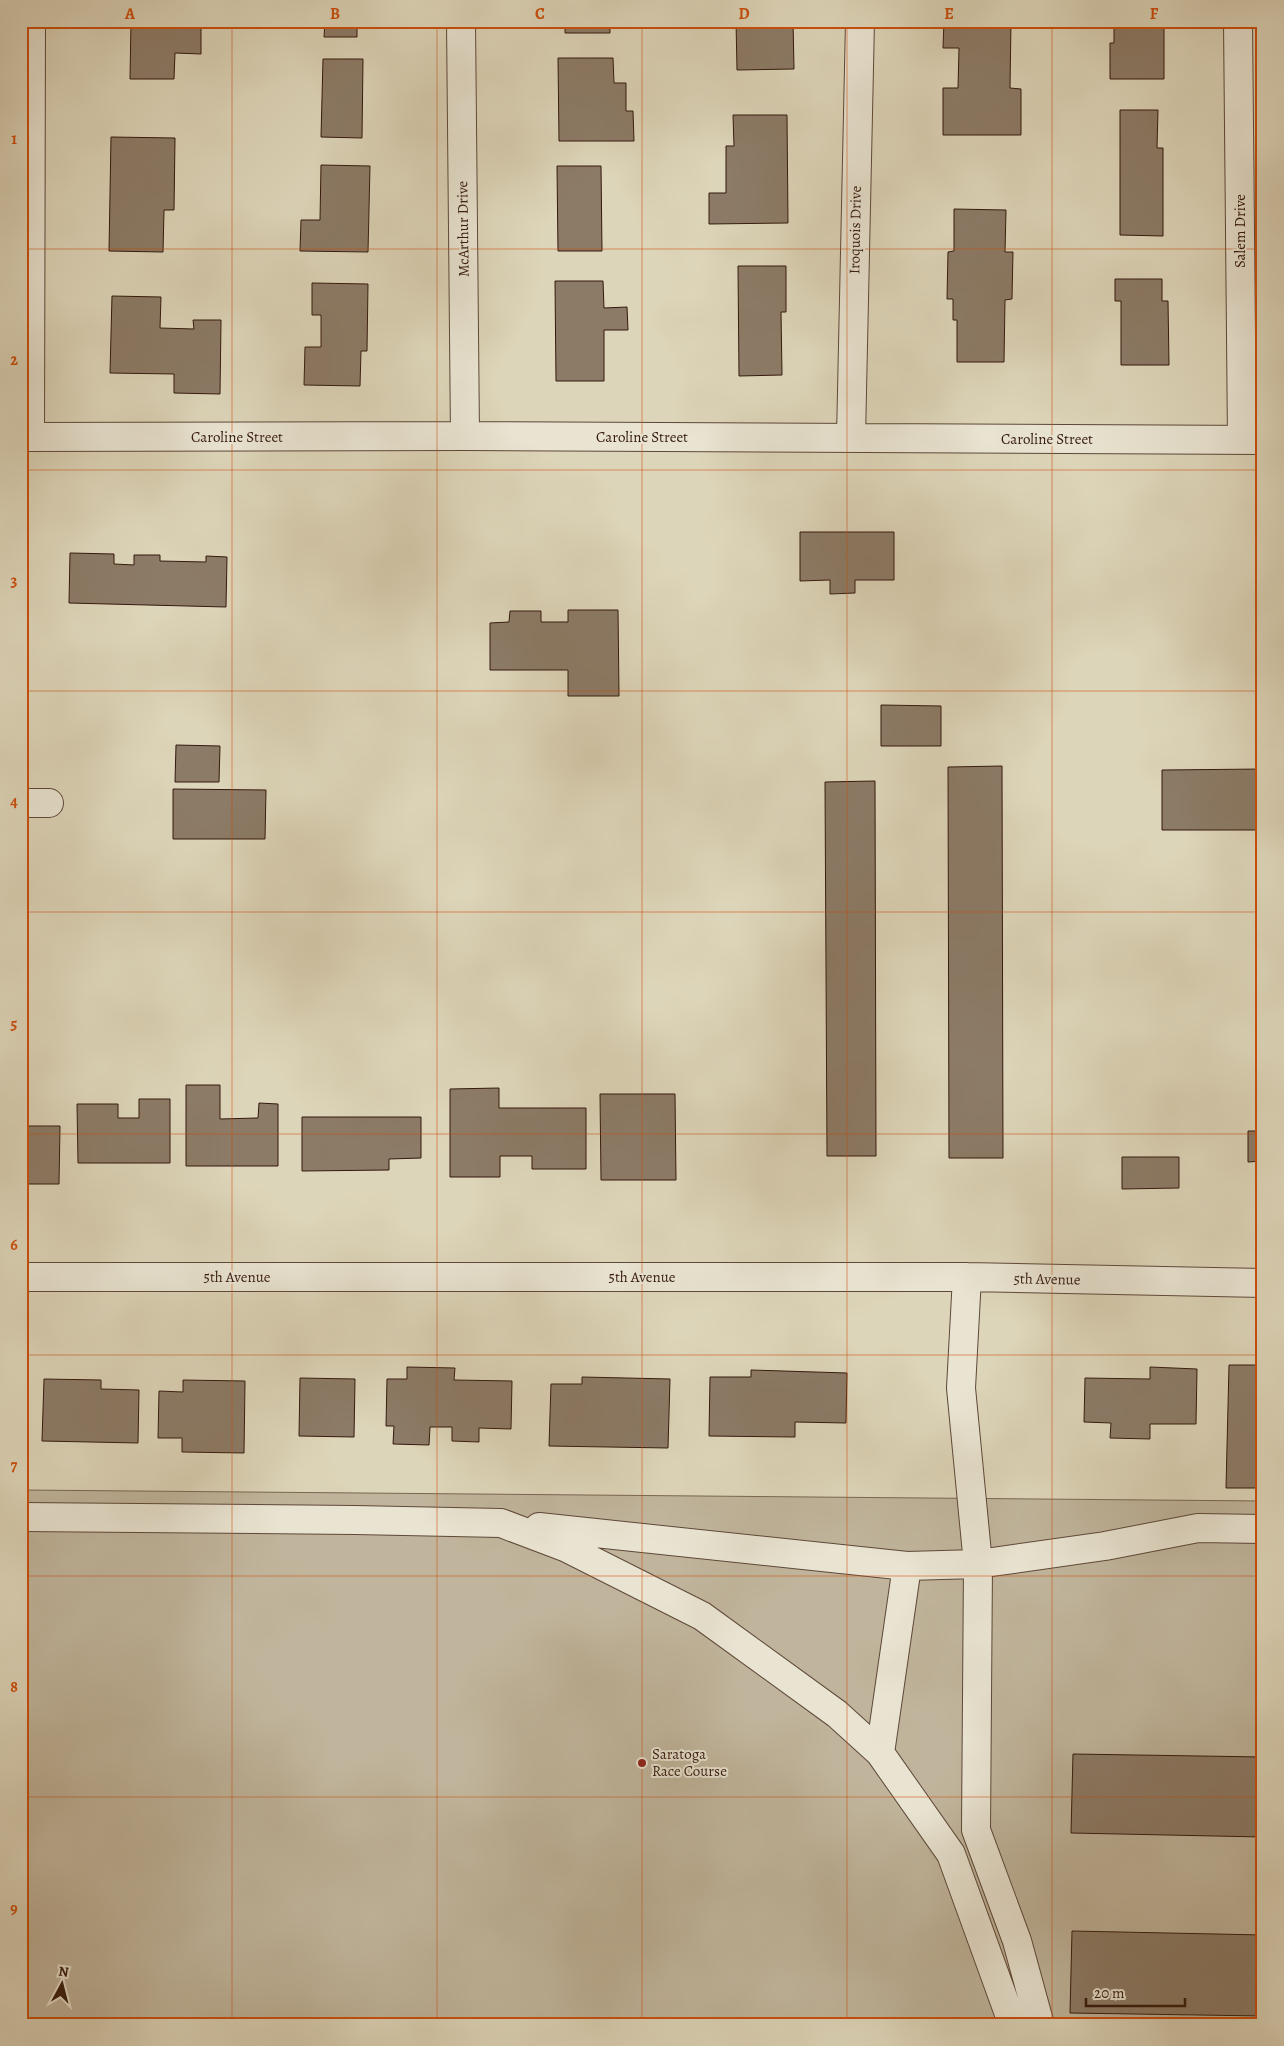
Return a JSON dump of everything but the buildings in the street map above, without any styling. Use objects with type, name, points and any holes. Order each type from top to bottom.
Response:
[{"type":"street","points":[[26,437],[31,21]]},
{"type":"street","name":"McArthur Drive","points":[[461,21],[465,436]]},
{"type":"street","name":"Iroquois Drive","points":[[851,438],[860,21]]},
{"type":"street","name":"Salem Drive","points":[[1238,21],[1252,440]]},
{"type":"street","name":"Caroline Street","points":[[26,437],[465,436],[1252,440]]},
{"type":"street","points":[[21,803],[49,803]]},
{"type":"street","name":"5th Avenue","points":[[21,1276],[967,1277],[1263,1283]]},
{"type":"street","points":[[967,1277],[961,1388],[978,1564],[976,1830],[1017,1941],[1040,2025]]},
{"type":"street","points":[[21,1517],[501,1523],[907,1566],[978,1564],[1105,1546],[1198,1528],[1263,1529]]},
{"type":"street","points":[[501,1523],[567,1548],[702,1616],[837,1714],[880,1753],[951,1854],[1013,2025]]},
{"type":"street","points":[[880,1753],[907,1566]]},
{"type":"shaded area","name":"Saratoga Race Course","points":[[21,1490],[1263,1501],[1263,2025],[21,2025]]},
{"type":"place","name":"Saratoga Race Course","points":[[642,1763]]}]
